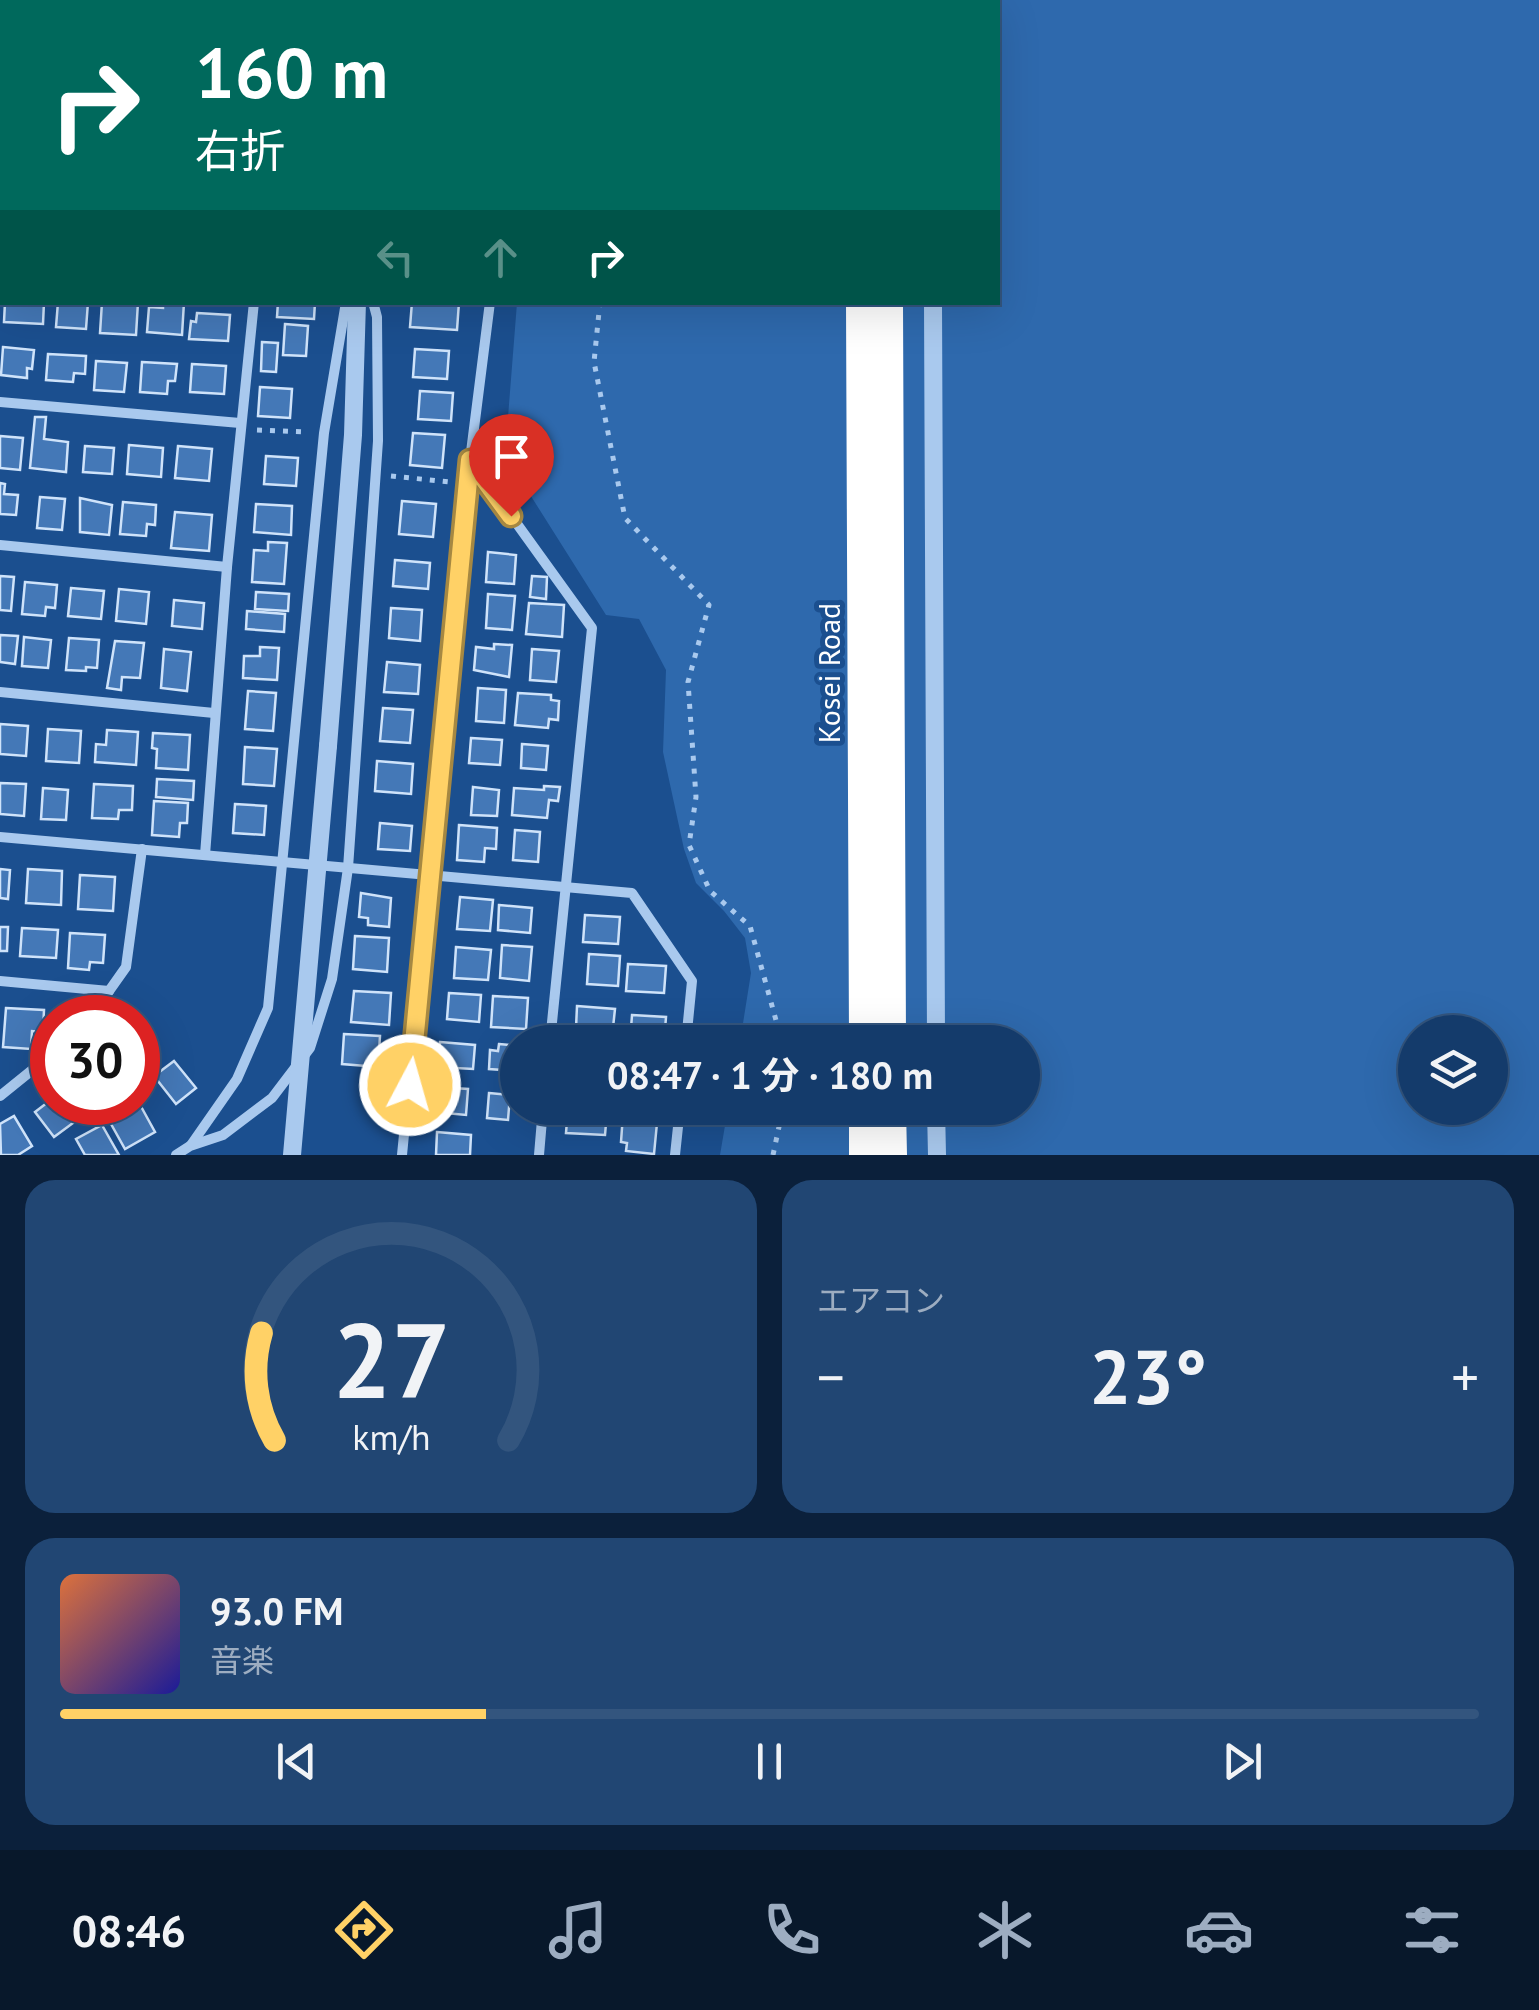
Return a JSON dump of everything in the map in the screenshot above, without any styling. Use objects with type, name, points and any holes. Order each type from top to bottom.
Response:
[{"type":"highway","name":"Kosei Road","points":[[860,305],[864,1025]]},
{"type":"highway","name":"Kosei Road","points":[[888,305],[891,1025]]},
{"type":"highway","points":[[864,1125],[864,1155]]},
{"type":"highway","points":[[892,1125],[892,1155]]},
{"type":"street","points":[[205,855],[226,567],[254,305]]},
{"type":"street","points":[[190,1146],[237,1079],[268,1008],[324,433],[345,305]]},
{"type":"street","points":[[292,1155],[353,435],[357,305]]},
{"type":"street","points":[[176,1155],[222,1135],[272,1098],[310,1048],[332,979],[348,868],[376,475],[378,317],[373,305]]},
{"type":"street","points":[[402,1155],[470,460],[490,305]]},
{"type":"street","points":[[933,305],[936,1025]]},
{"type":"street","points":[[0,402],[240,426]]},
{"type":"street","points":[[470,460],[592,628],[552,1025]]},
{"type":"street","points":[[0,545],[226,567]]},
{"type":"street","points":[[0,692],[214,713]]},
{"type":"street","points":[[0,837],[632,894],[692,982],[688,1025]]},
{"type":"street","points":[[106,995],[126,968],[142,850]]},
{"type":"street","points":[[0,981],[109,991]]},
{"type":"street","points":[[0,1096],[30,1072]]},
{"type":"street","points":[[539,1155],[542,1125]]},
{"type":"street","points":[[675,1155],[678,1125]]},
{"type":"street","points":[[936,1125],[936,1155]]},
{"type":"path","points":[[600,305],[594,362],[625,518],[709,604],[688,682],[696,798],[689,845],[710,891],[750,926],[777,1025]]},
{"type":"path","points":[[240,426],[324,433]]},
{"type":"path","points":[[376,475],[468,484]]},
{"type":"path","points":[[773,1155],[779,1125]]},
{"type":"shaded area","points":[[1000,0],[1539,0],[1539,1155],[720,1155],[725,1125],[1040,1125],[1040,1025],[743,1025],[751,973],[745,938],[696,883],[684,849],[663,752],[666,670],[639,619],[606,615],[505,455],[517,305],[1000,305]]},
{"type":"building","points":[[5,305],[44,305],[43,324],[4,322]]},
{"type":"building","points":[[58,305],[88,305],[86,329],[56,327]]},
{"type":"building","points":[[102,305],[138,305],[136,335],[100,333]]},
{"type":"building","points":[[184,305],[182,335],[147,332],[149,307]]},
{"type":"building","points":[[278,305],[315,305],[314,319],[277,317]]},
{"type":"building","points":[[412,305],[459,305],[457,330],[410,327]]},
{"type":"building","points":[[197,313],[230,315],[228,341],[189,339],[191,321],[196,322]]},
{"type":"building","points":[[285,324],[308,326],[306,356],[283,355]]},
{"type":"building","points":[[262,342],[278,343],[276,372],[261,371]]},
{"type":"building","points":[[3,347],[34,350],[27,378],[1,375]]},
{"type":"building","points":[[415,349],[449,351],[447,379],[413,377]]},
{"type":"building","points":[[48,354],[86,356],[85,374],[74,373],[73,382],[46,380]]},
{"type":"building","points":[[96,361],[127,363],[124,392],[94,390]]},
{"type":"building","points":[[142,362],[177,364],[175,381],[168,381],[167,394],[140,392]]},
{"type":"building","points":[[192,364],[226,366],[224,394],[190,392]]},
{"type":"building","points":[[260,387],[292,389],[290,418],[258,416]]},
{"type":"building","points":[[420,391],[453,393],[451,421],[418,419]]},
{"type":"building","points":[[35,417],[46,417],[44,439],[68,442],[66,472],[30,468]]},
{"type":"building","points":[[413,433],[445,435],[442,468],[410,465]]},
{"type":"building","points":[[0,436],[23,438],[20,470],[0,468]]},
{"type":"building","points":[[129,445],[163,448],[161,477],[127,474]]},
{"type":"building","points":[[85,446],[114,448],[112,474],[83,472]]},
{"type":"building","points":[[178,446],[212,449],[209,481],[175,478]]},
{"type":"building","points":[[266,456],[298,458],[296,486],[264,484]]},
{"type":"building","points":[[0,483],[5,484],[4,494],[18,495],[16,515],[0,514]]},
{"type":"building","points":[[40,497],[65,499],[62,530],[37,528]]},
{"type":"building","points":[[80,498],[112,505],[109,535],[80,532]]},
{"type":"building","points":[[402,501],[436,504],[433,537],[399,534]]},
{"type":"building","points":[[123,502],[156,505],[155,525],[147,524],[146,536],[120,534]]},
{"type":"building","points":[[256,504],[292,506],[291,535],[254,532]]},
{"type":"building","points":[[175,512],[212,515],[209,551],[171,548]]},
{"type":"building","points":[[268,542],[287,543],[284,584],[252,582],[254,550],[268,551]]},
{"type":"building","points":[[488,552],[516,555],[514,584],[486,582]]},
{"type":"building","points":[[395,560],[430,563],[428,589],[393,586]]},
{"type":"building","points":[[0,576],[14,577],[11,611],[0,610]]},
{"type":"building","points":[[532,576],[547,577],[546,599],[530,597]]},
{"type":"building","points":[[25,582],[57,585],[55,608],[46,607],[45,616],[22,614]]},
{"type":"building","points":[[71,588],[104,591],[101,619],[68,616]]},
{"type":"building","points":[[119,589],[149,592],[146,624],[116,621]]},
{"type":"building","points":[[256,592],[289,594],[288,611],[255,609]]},
{"type":"building","points":[[488,594],[515,596],[512,630],[486,628]]},
{"type":"building","points":[[174,600],[204,603],[202,629],[172,626]]},
{"type":"building","points":[[529,603],[564,605],[562,637],[526,634]]},
{"type":"building","points":[[391,608],[422,610],[420,641],[389,638]]},
{"type":"building","points":[[247,611],[285,614],[284,632],[246,629]]},
{"type":"building","points":[[0,635],[18,636],[15,664],[0,662]]},
{"type":"building","points":[[24,637],[51,640],[48,668],[22,666]]},
{"type":"building","points":[[69,638],[99,640],[97,668],[66,670]]},
{"type":"building","points":[[115,641],[144,643],[140,678],[122,677],[121,690],[107,688]]},
{"type":"building","points":[[494,644],[512,645],[509,677],[474,670],[476,647],[494,649]]},
{"type":"building","points":[[260,647],[279,648],[277,680],[243,678],[244,656],[260,656]]},
{"type":"building","points":[[164,649],[191,652],[187,691],[161,688]]},
{"type":"building","points":[[532,649],[559,651],[556,682],[530,680]]},
{"type":"building","points":[[387,662],[420,665],[418,694],[384,692]]},
{"type":"building","points":[[478,688],[506,690],[504,723],[476,721]]},
{"type":"building","points":[[248,691],[276,693],[273,731],[245,729]]},
{"type":"building","points":[[518,693],[551,695],[551,700],[559,701],[558,720],[549,719],[548,728],[515,725]]},
{"type":"building","points":[[383,708],[413,710],[410,743],[380,741]]},
{"type":"building","points":[[0,724],[28,726],[26,756],[0,754]]},
{"type":"building","points":[[48,729],[81,731],[79,763],[46,761]]},
{"type":"building","points":[[107,730],[138,732],[136,765],[95,762],[96,744],[106,745]]},
{"type":"building","points":[[153,733],[190,735],[188,770],[156,768]]},
{"type":"building","points":[[471,738],[502,740],[500,765],[469,763]]},
{"type":"building","points":[[522,744],[548,746],[546,770],[521,768]]},
{"type":"building","points":[[245,747],[277,749],[274,786],[243,784]]},
{"type":"building","points":[[377,761],[413,764],[411,794],[375,791]]},
{"type":"building","points":[[157,779],[194,781],[193,800],[156,797]]},
{"type":"building","points":[[0,783],[26,784],[24,816],[0,814]]},
{"type":"building","points":[[94,784],[133,786],[132,810],[119,810],[118,819],[92,818]]},
{"type":"building","points":[[544,786],[560,787],[558,801],[549,800],[547,818],[512,815],[514,788],[544,790]]},
{"type":"building","points":[[473,787],[499,790],[497,816],[471,815]]},
{"type":"building","points":[[43,788],[68,790],[66,820],[41,819]]},
{"type":"building","points":[[154,801],[188,803],[187,823],[180,823],[179,837],[152,835]]},
{"type":"building","points":[[235,804],[266,806],[264,835],[233,833]]},
{"type":"building","points":[[380,823],[412,826],[410,851],[378,849]]},
{"type":"building","points":[[459,825],[497,828],[496,849],[485,848],[484,862],[457,860]]},
{"type":"building","points":[[515,830],[540,832],[538,862],[513,860]]},
{"type":"building","points":[[0,869],[10,870],[8,899],[0,898]]},
{"type":"building","points":[[28,869],[62,871],[61,905],[26,903]]},
{"type":"building","points":[[80,875],[115,877],[113,911],[78,909]]},
{"type":"building","points":[[361,893],[391,898],[389,927],[368,925],[368,918],[359,917]]},
{"type":"building","points":[[460,897],[493,900],[490,931],[457,929]]},
{"type":"building","points":[[499,905],[532,908],[530,933],[498,930]]},
{"type":"building","points":[[585,915],[620,917],[618,944],[583,942]]},
{"type":"building","points":[[0,927],[8,927],[7,951],[0,951]]},
{"type":"building","points":[[22,928],[58,930],[56,958],[20,956]]},
{"type":"building","points":[[70,933],[105,935],[103,963],[90,962],[89,970],[68,968]]},
{"type":"building","points":[[355,936],[389,938],[387,972],[353,969]]},
{"type":"building","points":[[502,945],[532,947],[529,981],[500,978]]},
{"type":"building","points":[[456,947],[491,950],[488,980],[454,978]]},
{"type":"building","points":[[589,954],[620,956],[618,986],[587,984]]},
{"type":"building","points":[[628,964],[666,966],[664,993],[626,991]]},
{"type":"building","points":[[354,991],[391,993],[389,1025],[351,1022]]},
{"type":"building","points":[[449,993],[481,995],[479,1022],[447,1019]]},
{"type":"building","points":[[493,996],[528,998],[526,1025],[491,1027]]},
{"type":"building","points":[[577,1006],[615,1009],[613,1025],[576,1025]]},
{"type":"building","points":[[6,1008],[30,1009],[30,1049],[3,1047]]},
{"type":"building","points":[[632,1015],[666,1017],[665,1025],[631,1025]]},
{"type":"building","points":[[344,1034],[380,1036],[378,1067],[342,1064]]},
{"type":"building","points":[[440,1042],[475,1045],[473,1069],[438,1067]]},
{"type":"building","points":[[500,1044],[500,1070],[489,1069],[490,1050],[498,1051]]},
{"type":"building","points":[[174,1061],[196,1088],[176,1104],[160,1084],[160,1072]]},
{"type":"building","points":[[437,1087],[468,1089],[466,1115],[435,1112]]},
{"type":"building","points":[[489,1093],[500,1094],[500,1119],[487,1118]]},
{"type":"building","points":[[14,1116],[32,1146],[18,1155],[1,1155],[0,1124]]},
{"type":"building","points":[[45,1125],[70,1125],[54,1137]]},
{"type":"building","points":[[102,1125],[119,1155],[85,1155],[76,1139]]},
{"type":"building","points":[[112,1125],[151,1125],[155,1132],[125,1149]]},
{"type":"building","points":[[567,1125],[606,1125],[605,1135],[566,1133]]},
{"type":"building","points":[[622,1125],[657,1125],[654,1154],[626,1151],[627,1143],[621,1142]]},
{"type":"building","points":[[437,1132],[471,1135],[470,1155],[436,1155]]},
{"type":"route","points":[[410,1085],[470,460],[511,516]]}]
